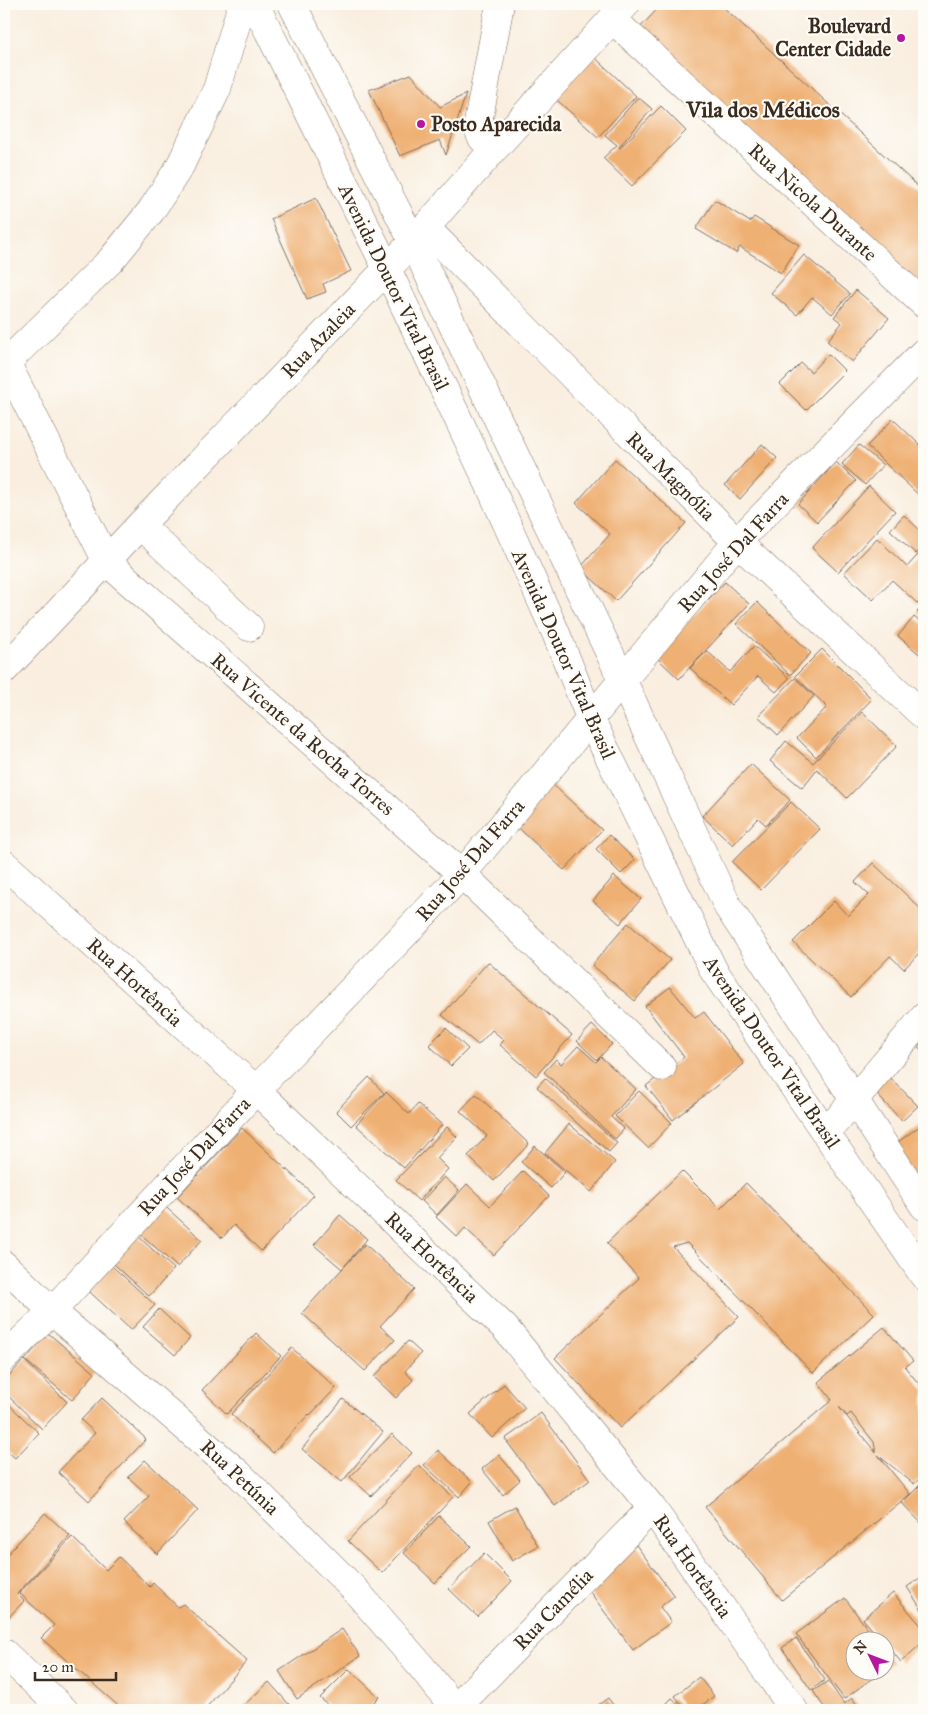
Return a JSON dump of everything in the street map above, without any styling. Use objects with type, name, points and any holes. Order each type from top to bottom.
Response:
[{"type":"street","points":[[5,362],[111,260],[151,211],[180,166],[217,89],[242,4]]},
{"type":"street","name":"Avenida Doutor Vital Brasil","points":[[255,4],[387,269],[489,484],[555,631],[591,720],[714,971],[924,1276]]},
{"type":"street","name":"Avenida Doutor Vital Brasil","points":[[292,4],[419,234],[728,907],[924,1206]]},
{"type":"street","points":[[494,149],[481,138],[478,131],[478,123],[500,4]]},
{"type":"street","name":"Rua Azaleia","points":[[4,670],[140,525],[387,269],[619,11]]},
{"type":"street","name":"Rua Nicola Durante","points":[[619,11],[924,304]]},
{"type":"street","name":"Rua Magnólia","points":[[419,234],[737,542],[924,716]]},
{"type":"street","name":"Rua José Dal Farra","points":[[4,1358],[52,1311],[256,1090],[462,874],[737,542],[924,352]]},
{"type":"street","name":"Rua Vicente da Rocha Torres","points":[[5,362],[107,562],[462,874],[662,1067]]},
{"type":"street","points":[[140,525],[249,627]]},
{"type":"street","name":"Rua Hortência","points":[[4,864],[256,1090],[506,1328],[652,1508],[794,1710]]},
{"type":"street","points":[[826,1133],[924,1017]]},
{"type":"street","name":"Rua Petúnia","points":[[4,1265],[52,1311],[239,1474],[356,1591],[420,1664],[455,1710]]},
{"type":"street","name":"Rua Camélia","points":[[455,1710],[652,1508]]},
{"type":"street","points":[[4,1653],[64,1710]]},
{"type":"building","points":[[662,4],[720,4],[924,192],[924,292],[636,32]]},
{"type":"building","points":[[588,51],[636,96],[598,137],[549,93]]},
{"type":"building","name":"Posto Aparecida","points":[[411,74],[440,107],[466,94],[446,155],[440,140],[400,156],[369,90]]},
{"type":"building","points":[[638,97],[652,109],[620,148],[661,106],[686,131],[632,186],[603,158],[617,145],[605,135]]},
{"type":"building","points":[[316,198],[351,271],[323,284],[326,292],[307,299],[271,219]]},
{"type":"building","points":[[715,200],[750,222],[754,217],[799,245],[781,273],[740,247],[736,253],[696,229]]},
{"type":"building","points":[[804,255],[850,294],[832,314],[812,297],[797,315],[771,293]]},
{"type":"building","points":[[856,290],[889,318],[852,362],[827,341],[842,323],[834,317]]},
{"type":"building","points":[[828,354],[845,371],[806,410],[780,384],[801,363],[811,372]]},
{"type":"building","points":[[893,419],[924,449],[924,500],[867,446]]},
{"type":"building","points":[[762,444],[777,458],[740,499],[725,485]]},
{"type":"building","points":[[859,445],[883,465],[865,485],[842,464]]},
{"type":"building","points":[[615,459],[686,523],[616,601],[580,568],[610,534],[576,503]]},
{"type":"building","points":[[836,462],[856,481],[817,522],[798,504]]},
{"type":"building","points":[[869,486],[895,511],[838,572],[812,548]]},
{"type":"building","points":[[904,515],[924,534],[924,546],[916,554],[890,530]]},
{"type":"building","points":[[877,538],[907,567],[924,548],[924,597],[918,604],[892,580],[873,600],[844,573]]},
{"type":"building","points":[[725,582],[749,604],[679,679],[655,656]]},
{"type":"building","points":[[757,602],[811,653],[790,675],[736,624]]},
{"type":"building","points":[[924,604],[924,619],[917,612]]},
{"type":"building","points":[[914,617],[924,625],[924,658],[898,636]]},
{"type":"building","points":[[754,646],[789,678],[776,692],[758,676],[731,705],[690,668],[707,651],[730,672]]},
{"type":"building","points":[[822,649],[872,699],[816,757],[797,738],[827,707],[795,676]]},
{"type":"building","points":[[795,678],[814,696],[778,735],[758,716]]},
{"type":"building","points":[[862,712],[897,746],[847,798],[817,769],[802,788],[770,761],[786,741],[813,763]]},
{"type":"building","points":[[751,764],[790,800],[766,825],[758,818],[733,845],[702,816]]},
{"type":"building","points":[[549,781],[602,830],[564,870],[511,821]]},
{"type":"building","points":[[791,802],[820,829],[761,890],[732,862]]},
{"type":"building","points":[[609,835],[635,860],[621,874],[596,849]]},
{"type":"building","points":[[873,863],[924,912],[924,948],[904,969],[890,956],[851,997],[793,942],[834,901],[848,916],[869,895],[855,882]]},
{"type":"building","points":[[614,876],[641,899],[620,924],[593,901]]},
{"type":"building","points":[[628,923],[670,960],[635,1001],[592,965]]},
{"type":"building","points":[[488,962],[572,1035],[536,1076],[500,1045],[504,1040],[492,1030],[478,1045],[442,1015]]},
{"type":"building","points":[[670,987],[695,1018],[704,1012],[744,1064],[673,1120],[646,1086],[684,1057],[645,1006]]},
{"type":"building","points":[[592,1025],[612,1044],[597,1060],[577,1041]]},
{"type":"building","points":[[446,1028],[468,1049],[451,1066],[429,1045]]},
{"type":"building","points":[[924,1033],[924,1052],[915,1044]]},
{"type":"building","points":[[578,1046],[596,1062],[601,1057],[636,1089],[611,1117],[624,1129],[615,1139],[544,1072],[556,1059],[561,1064]]},
{"type":"building","points":[[884,1071],[918,1106],[902,1121],[868,1085]]},
{"type":"building","points":[[369,1077],[384,1093],[351,1126],[336,1111]]},
{"type":"building","points":[[545,1078],[617,1143],[609,1152],[537,1087]]},
{"type":"building","points":[[639,1091],[672,1123],[648,1148],[615,1116]]},
{"type":"building","points":[[386,1092],[409,1114],[418,1104],[442,1125],[404,1168],[356,1125]]},
{"type":"building","points":[[476,1094],[529,1144],[494,1181],[468,1156],[487,1136],[460,1111]]},
{"type":"building","points":[[924,1123],[924,1193],[891,1147]]},
{"type":"building","points":[[569,1124],[615,1162],[591,1192],[545,1153]]},
{"type":"building","points":[[447,1127],[457,1137],[437,1158],[448,1169],[419,1201],[396,1180]]},
{"type":"building","points":[[242,1128],[314,1195],[261,1251],[234,1225],[222,1238],[177,1197]]},
{"type":"building","points":[[535,1146],[565,1172],[551,1188],[521,1162]]},
{"type":"building","points":[[523,1171],[549,1196],[494,1255],[465,1228],[457,1237],[436,1217],[467,1184],[490,1206]]},
{"type":"building","points":[[682,1171],[720,1209],[746,1183],[874,1314],[813,1373],[687,1243],[673,1247],[739,1317],[620,1428],[555,1358],[639,1278],[607,1243]]},
{"type":"building","points":[[444,1177],[459,1190],[437,1215],[422,1201]]},
{"type":"building","points":[[158,1200],[202,1240],[177,1267],[133,1227]]},
{"type":"building","points":[[340,1215],[367,1239],[342,1269],[314,1245]]},
{"type":"building","points":[[129,1228],[174,1269],[149,1296],[104,1255]]},
{"type":"building","points":[[365,1244],[414,1289],[380,1326],[395,1340],[365,1371],[302,1313]]},
{"type":"building","points":[[102,1257],[155,1305],[131,1330],[79,1282]]},
{"type":"building","points":[[159,1309],[190,1338],[175,1355],[143,1327]]},
{"type":"building","points":[[884,1327],[913,1361],[905,1367],[924,1390],[924,1475],[914,1484],[878,1455],[910,1494],[782,1600],[705,1507],[832,1400],[818,1382]],"holes":[[[839,1407],[847,1416],[851,1413],[874,1442],[876,1453]]]},
{"type":"building","points":[[48,1333],[95,1373],[72,1400],[25,1360]]},
{"type":"building","points":[[256,1333],[281,1356],[227,1414],[202,1390]]},
{"type":"building","points":[[408,1341],[421,1353],[405,1371],[413,1380],[396,1398],[374,1377]]},
{"type":"building","points":[[292,1348],[336,1388],[273,1453],[231,1414]]},
{"type":"building","points":[[24,1360],[67,1402],[42,1429],[4,1392],[4,1381]]},
{"type":"building","points":[[504,1384],[525,1408],[492,1438],[470,1414]]},
{"type":"building","points":[[102,1398],[146,1439],[89,1501],[58,1472],[95,1433],[81,1420]]},
{"type":"building","points":[[343,1399],[383,1432],[342,1482],[302,1449]]},
{"type":"building","points":[[4,1400],[39,1433],[15,1458],[4,1448]]},
{"type":"building","points":[[541,1413],[590,1480],[555,1506],[505,1439]]},
{"type":"building","points":[[392,1434],[412,1453],[371,1496],[350,1477]]},
{"type":"building","points":[[438,1450],[472,1482],[459,1497],[424,1465]]},
{"type":"building","points":[[499,1455],[520,1480],[503,1495],[482,1469]]},
{"type":"building","points":[[145,1460],[198,1510],[157,1554],[124,1522],[149,1496],[128,1477]]},
{"type":"building","points":[[419,1465],[453,1497],[382,1573],[348,1541]]},
{"type":"building","points":[[924,1481],[924,1526],[902,1503]]},
{"type":"building","points":[[515,1506],[538,1546],[512,1561],[489,1521]]},
{"type":"building","points":[[45,1513],[70,1536],[17,1594],[24,1601],[6,1620],[4,1618],[4,1558]]},
{"type":"building","points":[[439,1516],[471,1546],[435,1583],[404,1553]]},
{"type":"building","points":[[72,1537],[106,1570],[119,1557],[150,1587],[153,1583],[178,1607],[183,1604],[247,1661],[204,1710],[123,1710],[41,1638],[54,1625],[19,1593]]},
{"type":"building","points":[[636,1545],[674,1596],[660,1607],[671,1622],[633,1650],[584,1584]]},
{"type":"building","points":[[484,1553],[512,1581],[478,1617],[449,1589]]},
{"type":"building","points":[[924,1575],[924,1613],[907,1587]]},
{"type":"building","points":[[893,1593],[924,1629],[924,1641],[901,1662],[896,1656],[896,1632],[874,1632],[863,1619]]},
{"type":"building","points":[[845,1598],[870,1632],[846,1632],[846,1682],[867,1682],[844,1699],[796,1634]]},
{"type":"building","points":[[342,1629],[360,1656],[297,1699],[279,1671]]},
{"type":"building","points":[[796,1638],[825,1680],[811,1690],[782,1648]]},
{"type":"building","points":[[349,1669],[379,1697],[366,1710],[333,1710],[320,1698]]},
{"type":"building","points":[[699,1677],[714,1696],[696,1710],[686,1710],[675,1696]]},
{"type":"building","points":[[828,1681],[844,1704],[852,1698],[861,1710],[826,1710],[813,1691]]},
{"type":"building","points":[[269,1682],[294,1710],[241,1710],[246,1707],[244,1705]]},
{"type":"building","points":[[608,1698],[617,1710],[591,1710]]},
{"type":"building","points":[[672,1698],[685,1710],[660,1710]]},
{"type":"place","name":"Boulevard Center Cidade","points":[[901,38]]},
{"type":"place","name":"Posto Aparecida","points":[[421,124]]},
{"type":"district","name":"Vila dos Médicos","points":[[763,109]]}]
